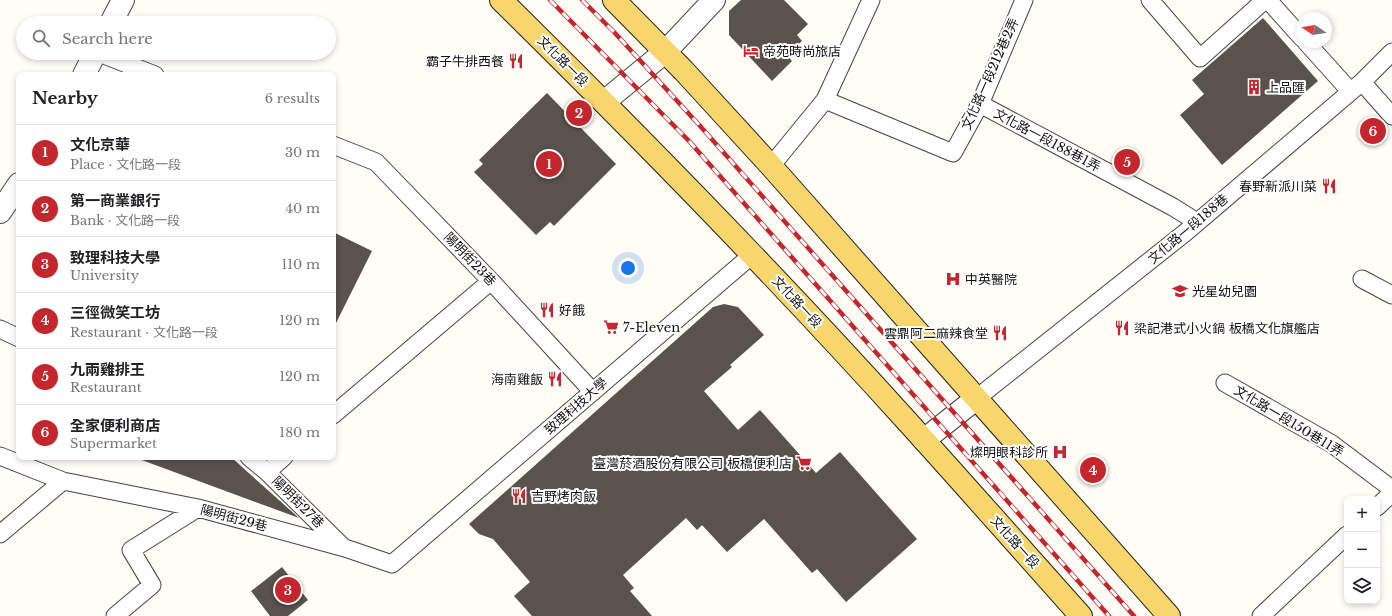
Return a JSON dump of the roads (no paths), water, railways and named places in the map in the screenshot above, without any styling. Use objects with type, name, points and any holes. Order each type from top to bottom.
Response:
[{"type":"main road","name":"文化路一段","points":[[501,0],[604,102],[752,255],[924,440],[1080,616]]},
{"type":"main road","points":[[614,0],[666,51],[771,166],[1169,616]]},
{"type":"street","points":[[115,16],[123,0]]},
{"type":"street","points":[[604,102],[666,51],[714,0]]},
{"type":"street","points":[[86,72],[92,60]]},
{"type":"street","points":[[0,212],[16,188]]},
{"type":"street","points":[[924,440],[977,398]]},
{"type":"lane","points":[[771,166],[825,100],[871,0]]},
{"type":"lane","name":"文化路一段212巷2弄","points":[[825,100],[953,152],[980,104],[1024,0]]},
{"type":"lane","points":[[1150,0],[1200,58],[1267,0],[1296,31]]},
{"type":"lane","points":[[1313,48],[1392,116]]},
{"type":"lane","name":"文化路一段188巷","points":[[977,398],[1197,222],[1356,86],[1392,52]]},
{"type":"lane","points":[[117,60],[147,72]]},
{"type":"lane","name":"文化路一段188巷1弄","points":[[980,104],[1173,207],[1197,222]]},
{"type":"lane","name":"陽明街23巷","points":[[336,146],[376,162],[490,281],[593,392]]},
{"type":"lane","name":"致理科技大學","points":[[400,558],[752,255]]},
{"type":"lane","points":[[1362,279],[1392,295]]},
{"type":"lane","points":[[336,413],[490,281]]},
{"type":"lane","points":[[0,330],[16,337]]},
{"type":"lane","name":"文化路一段150巷11弄","points":[[1225,383],[1332,444],[1392,489]]},
{"type":"lane","name":"陽明街29巷","points":[[0,456],[63,481],[198,508],[345,548],[392,564],[400,558]]},
{"type":"lane","name":"陽明街27巷","points":[[253,460],[267,472],[345,548]]},
{"type":"lane","points":[[267,472],[281,460]]},
{"type":"lane","points":[[0,534],[63,481]]},
{"type":"lane","points":[[1380,504],[1392,493]]},
{"type":"lane","points":[[115,616],[152,585],[131,550],[198,508]]},
{"type":"lane","points":[[1261,616],[1344,538]]},
{"type":"railway","points":[[550,0],[689,141],[1109,616]]},
{"type":"railway","points":[[582,0],[614,32],[701,127],[1134,616]]},
{"type":"place","name":"帝苑時尚旅店","points":[[751,51]]},
{"type":"place","name":"霸子牛排西餐","points":[[516,61]]},
{"type":"place","name":"上品匯","points":[[1254,87]]},
{"type":"place","name":"第一商業銀行","points":[[579,113]]},
{"type":"place","name":"全家便利商店","points":[[1373,131]]},
{"type":"place","name":"九兩雞排王","points":[[1127,162]]},
{"type":"place","name":"文化京華","points":[[549,164]]},
{"type":"place","name":"春野新派川菜","points":[[1329,186]]},
{"type":"place","name":"中英醫院","points":[[953,279]]},
{"type":"place","name":"光星幼兒園","points":[[1180,291]]},
{"type":"place","name":"好餓","points":[[547,310]]},
{"type":"place","name":"7-Eleven","points":[[611,327]]},
{"type":"place","name":"梁記港式小火鍋 板橋文化旗艦店","points":[[1122,328]]},
{"type":"place","name":"雲鼎阿二麻辣食堂","points":[[1000,333]]},
{"type":"place","name":"海南雞飯","points":[[555,379]]},
{"type":"place","name":"燦明眼科診所","points":[[1060,452]]},
{"type":"place","name":"臺灣菸酒股份有限公司 板橋便利店","points":[[804,463]]},
{"type":"place","name":"三徑微笑工坊","points":[[1093,470]]},
{"type":"place","name":"吉野烤肉飯","points":[[519,496]]},
{"type":"place","name":"致理科技大學","points":[[288,590]]}]
